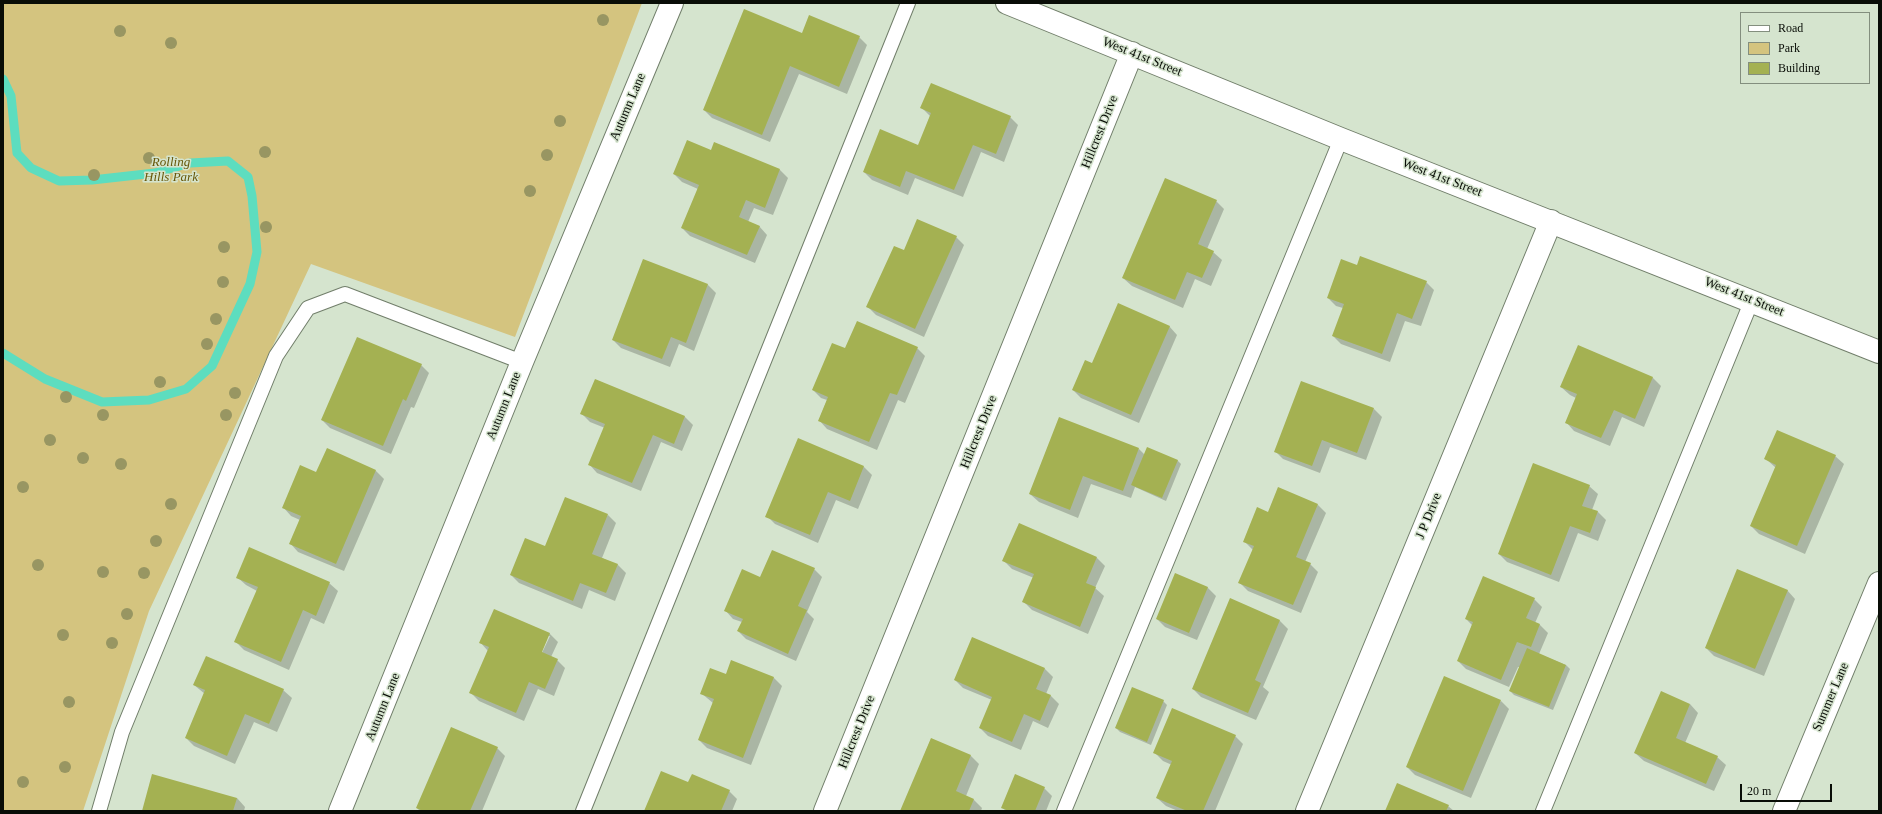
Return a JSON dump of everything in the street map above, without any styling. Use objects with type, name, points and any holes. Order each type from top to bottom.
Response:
[{"type":"street","name":"Autumn Lane","points":[[340,811],[522,362],[672,3]]},
{"type":"street","name":"West 41st Street","points":[[1007,3],[1341,139],[1752,300],[1879,352]]},
{"type":"street","name":"Hillcrest Drive","points":[[825,811],[1132,53]]},
{"type":"street","name":"J P Drive","points":[[1306,811],[1551,221]]},
{"type":"street","name":"Summer Lane","points":[[1784,811],[1879,583]]},
{"type":"lane","points":[[583,811],[908,3]]},
{"type":"lane","points":[[1064,811],[1341,139]]},
{"type":"lane","points":[[99,811],[122,732],[276,356],[308,308],[345,294],[522,362]]},
{"type":"lane","points":[[1543,811],[1752,300]]},
{"type":"green space","name":"Rolling Hills Park","points":[[3,3],[642,3],[515,337],[311,264],[149,611],[83,811],[3,811]]},
{"type":"building","points":[[744,9],[802,33],[809,15],[860,36],[839,87],[790,66],[762,135],[703,110]]},
{"type":"building","points":[[931,83],[1011,116],[996,154],[973,145],[954,190],[906,171],[900,187],[863,172],[880,129],[918,145],[931,113],[920,108]]},
{"type":"building","points":[[687,140],[711,150],[714,142],[780,169],[765,208],[746,200],[739,217],[760,226],[747,255],[681,228],[699,185],[673,174]]},
{"type":"building","points":[[1165,178],[1217,200],[1198,244],[1214,251],[1202,278],[1187,272],[1175,300],[1122,278]]},
{"type":"building","points":[[917,219],[957,236],[915,329],[866,307],[894,246],[904,250]]},
{"type":"building","points":[[1360,256],[1427,281],[1412,319],[1397,313],[1382,354],[1332,336],[1344,304],[1327,298],[1341,259],[1357,265]]},
{"type":"building","points":[[643,259],[708,284],[686,343],[671,337],[662,359],[612,340]]},
{"type":"building","points":[[1118,303],[1170,326],[1131,415],[1072,390],[1085,360],[1092,363]]},
{"type":"building","points":[[857,321],[918,347],[897,395],[890,393],[869,442],[818,421],[828,397],[812,390],[832,343],[845,348]]},
{"type":"building","points":[[357,337],[422,364],[406,401],[403,399],[383,446],[321,420]]},
{"type":"building","points":[[1578,345],[1653,377],[1635,419],[1614,410],[1601,438],[1565,423],[1577,394],[1560,387]]},
{"type":"building","points":[[595,379],[685,416],[674,444],[653,435],[632,483],[588,465],[605,424],[580,414]]},
{"type":"building","points":[[1301,381],[1374,408],[1357,453],[1322,440],[1312,466],[1274,452]]},
{"type":"building","points":[[1059,417],[1139,448],[1123,491],[1083,476],[1070,510],[1029,494]]},
{"type":"building","points":[[1777,430],[1836,455],[1797,546],[1750,526],[1776,465],[1764,459]]},
{"type":"building","points":[[798,438],[864,466],[850,501],[828,492],[810,535],[765,517]]},
{"type":"building","points":[[1147,447],[1178,460],[1162,498],[1131,485]]},
{"type":"building","points":[[327,448],[376,470],[336,564],[289,544],[301,516],[282,508],[300,465],[316,472]]},
{"type":"building","points":[[1533,463],[1590,485],[1582,506],[1598,511],[1590,533],[1570,526],[1551,575],[1498,554]]},
{"type":"building","points":[[1278,487],[1318,504],[1296,557],[1311,563],[1293,605],[1238,583],[1254,546],[1243,542],[1257,507],[1268,512]]},
{"type":"building","points":[[565,497],[608,514],[592,554],[618,564],[606,593],[580,583],[573,601],[510,575],[525,538],[545,546]]},
{"type":"building","points":[[1019,523],[1097,557],[1086,583],[1096,587],[1080,627],[1022,602],[1034,574],[1002,561]]},
{"type":"building","points":[[249,547],[330,582],[316,616],[303,610],[281,662],[234,642],[258,587],[236,578]]},
{"type":"building","points":[[772,550],[815,568],[798,606],[807,610],[788,654],[737,631],[743,619],[724,611],[742,569],[760,577]]},
{"type":"building","points":[[1737,569],[1788,590],[1755,669],[1705,648]]},
{"type":"building","points":[[1175,573],[1208,587],[1189,633],[1156,619]]},
{"type":"building","points":[[1483,576],[1535,598],[1526,618],[1540,624],[1531,647],[1517,642],[1501,680],[1457,661],[1473,622],[1465,619]]},
{"type":"building","points":[[1230,598],[1280,620],[1255,680],[1261,683],[1248,713],[1192,689]]},
{"type":"building","points":[[494,609],[550,633],[542,652],[558,659],[545,689],[529,682],[516,713],[469,693],[489,647],[479,643]]},
{"type":"building","points":[[972,637],[1045,668],[1036,689],[1051,695],[1040,721],[1024,714],[1012,742],[979,728],[992,697],[954,680]]},
{"type":"building","points":[[1527,648],[1566,665],[1549,707],[1509,691]]},
{"type":"building","points":[[206,656],[284,689],[269,724],[245,714],[227,756],[185,738],[205,690],[193,685]]},
{"type":"building","points":[[731,660],[774,677],[743,758],[698,740],[714,699],[700,694],[710,668],[726,674]]},
{"type":"building","points":[[1444,676],[1501,700],[1463,791],[1406,767]]},
{"type":"building","points":[[1132,687],[1164,700],[1147,742],[1115,728]]},
{"type":"building","points":[[1661,691],[1690,704],[1676,738],[1718,756],[1706,784],[1634,753]]},
{"type":"building","points":[[1172,708],[1236,735],[1203,811],[1187,811],[1156,798],[1172,761],[1153,753]]},
{"type":"building","points":[[451,727],[498,747],[470,811],[423,811],[416,808]]},
{"type":"building","points":[[931,738],[971,755],[956,791],[974,799],[969,811],[900,811]]},
{"type":"building","points":[[661,771],[688,782],[692,774],[730,790],[721,811],[644,811]]},
{"type":"building","points":[[152,774],[237,798],[233,811],[142,811]]},
{"type":"building","points":[[1015,774],[1045,787],[1035,811],[1009,811],[1001,808]]},
{"type":"building","points":[[1397,783],[1449,805],[1446,811],[1385,811]]},
{"type":"waterway","points":[[3,79],[11,96],[17,153],[31,168],[59,181],[92,180],[155,173],[190,163],[228,161],[248,177],[252,196],[257,252],[250,284],[212,366],[186,389],[149,400],[102,402],[45,379],[3,353]]}]
